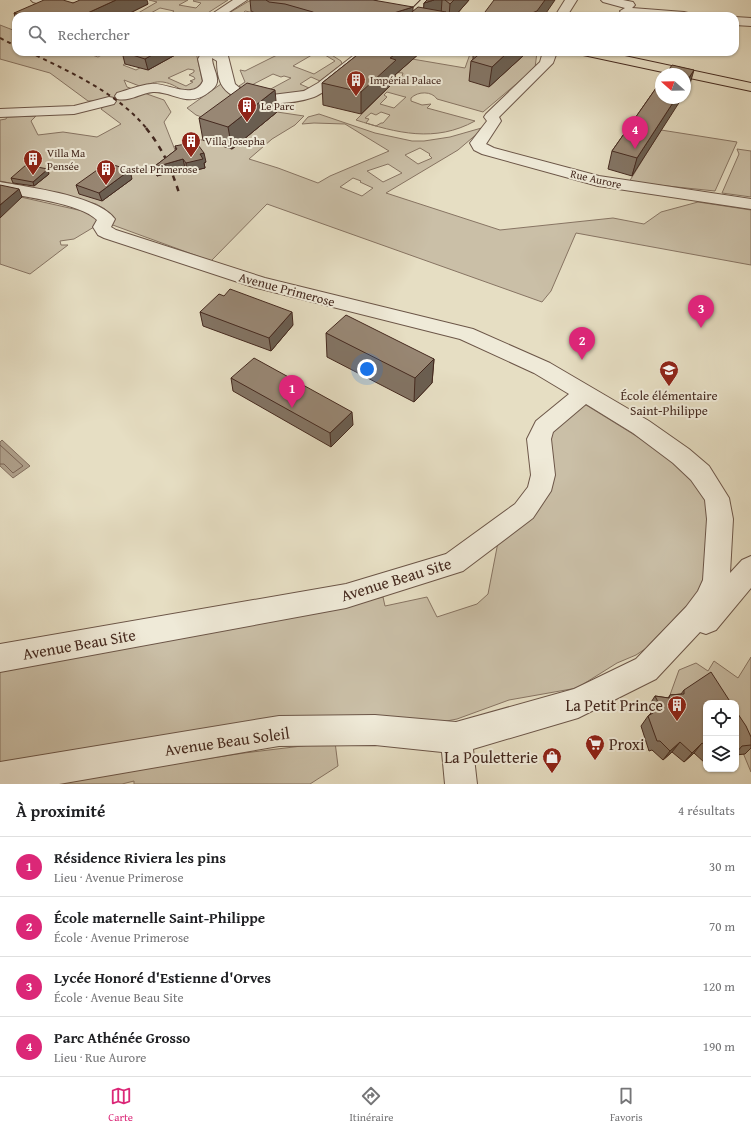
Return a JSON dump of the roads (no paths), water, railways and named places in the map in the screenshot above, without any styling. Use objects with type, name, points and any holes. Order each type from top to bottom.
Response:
[{"type":"main road","points":[[414,12],[428,0]]},
{"type":"main road","points":[[607,56],[751,87]]},
{"type":"street","points":[[38,0],[80,12]]},
{"type":"street","points":[[222,12],[241,0]]},
{"type":"street","points":[[564,12],[571,0]]},
{"type":"street","points":[[607,0],[628,8],[656,12]]},
{"type":"street","points":[[739,21],[751,22]]},
{"type":"street","points":[[0,113],[74,110],[151,88],[162,88],[182,95],[199,93],[208,85],[210,81],[205,59],[207,56]]},
{"type":"street","points":[[216,56],[222,60],[228,85],[233,90],[254,97],[283,99],[302,96],[317,90],[361,56]]},
{"type":"street","name":"Rue Aurore","points":[[549,56],[546,63],[491,117],[494,121],[492,126],[478,143],[480,148],[598,181],[751,204]]},
{"type":"street","name":"Avenue Primerose","points":[[0,187],[76,203],[97,210],[104,215],[106,219],[102,227],[110,234],[260,283],[466,334],[542,368],[585,393]]},
{"type":"street","points":[[585,393],[641,427],[681,456],[700,473],[717,498],[720,519],[716,580],[709,598],[696,616],[646,669]]},
{"type":"street","name":"Avenue Beau Site","points":[[0,658],[346,596],[454,563],[524,511],[539,491],[543,475],[539,439],[544,427],[585,393]]},
{"type":"street","points":[[461,784],[456,738],[578,703],[646,669],[678,655],[751,568]]},
{"type":"street","name":"Avenue Beau Soleil","points":[[0,778],[279,731],[375,730],[456,738]]},
{"type":"water","points":[[2,440],[30,466],[13,478],[0,466],[0,442]]},
{"type":"railway","points":[[0,38],[12,44]]},
{"type":"railway","points":[[37,56],[92,84],[108,94],[135,116],[147,129]]},
{"type":"railway","points":[[146,128],[158,144],[180,196]]},
{"type":"place","name":"Impérial Palace","points":[[356,97]]},
{"type":"place","name":"Le Parc","points":[[247,123]]},
{"type":"place","name":"Parc Athénée Grosso","points":[[635,149]]},
{"type":"place","name":"Villa Josepha","points":[[191,158]]},
{"type":"place","name":"Villa Ma Pensée","points":[[33,176]]},
{"type":"place","name":"Castel Primerose","points":[[106,186]]},
{"type":"place","name":"Lycée Honoré d'Estienne d'Orves","points":[[701,328]]},
{"type":"place","name":"École maternelle Saint-Philippe","points":[[582,360]]},
{"type":"place","name":"École élémentaire Saint-Philippe","points":[[669,387]]},
{"type":"place","name":"Résidence Riviera les pins","points":[[292,408]]},
{"type":"place","name":"La Petit Prince","points":[[677,722]]},
{"type":"place","name":"Proxi","points":[[595,761]]},
{"type":"place","name":"La Pouletterie","points":[[552,774]]}]
